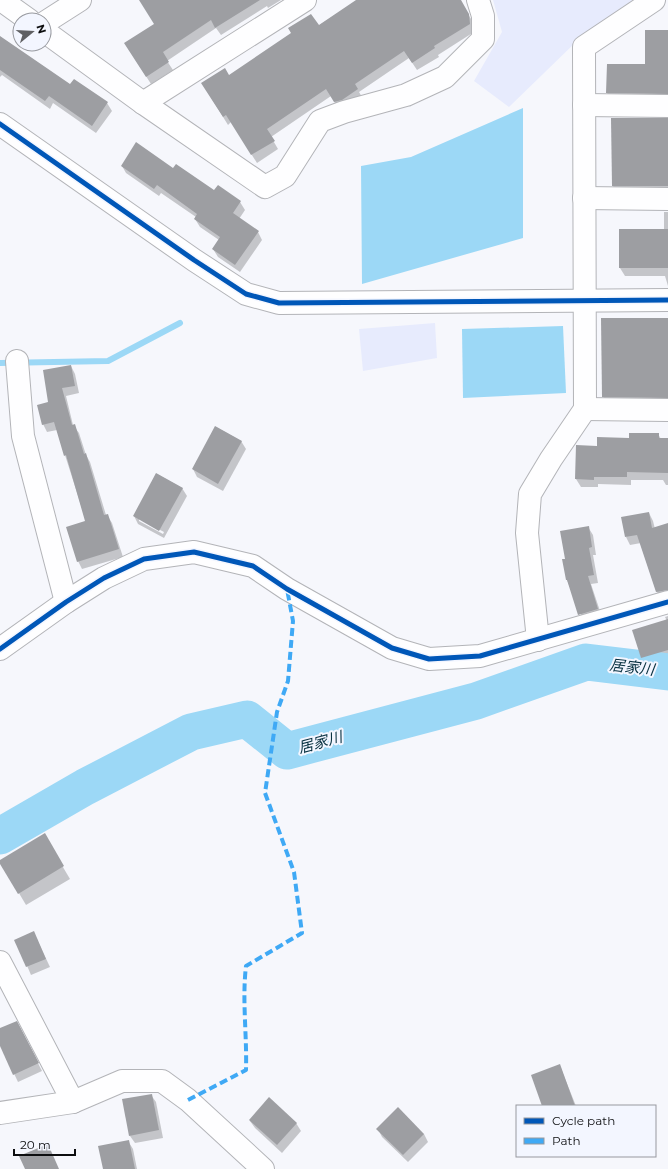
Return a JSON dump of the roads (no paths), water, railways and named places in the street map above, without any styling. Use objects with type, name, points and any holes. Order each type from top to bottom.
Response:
[{"type":"street","points":[[1,0],[18,12]]},
{"type":"street","points":[[52,18],[80,0]]},
{"type":"street","points":[[143,103],[305,0]]},
{"type":"street","points":[[52,37],[143,103],[265,187],[285,176],[320,121],[344,112],[406,95],[445,77],[483,39],[483,16],[478,0]]},
{"type":"street","points":[[538,640],[527,533],[530,494],[551,459],[585,409],[584,47],[654,0]]},
{"type":"street","points":[[663,0],[668,3]]},
{"type":"street","points":[[584,105],[668,106]]},
{"type":"street","points":[[0,124],[194,260],[246,294],[279,303],[308,304],[668,300]]},
{"type":"street","points":[[584,198],[668,199]]},
{"type":"street","points":[[17,361],[23,436],[66,602]]},
{"type":"street","points":[[585,409],[668,410]]},
{"type":"street","points":[[0,648],[66,602],[104,578],[144,559],[194,552],[253,566],[287,589],[392,648],[429,659],[480,656],[668,602]]},
{"type":"street","points":[[0,962],[73,1102]]},
{"type":"street","points":[[0,1113],[73,1102],[122,1081],[162,1081],[188,1100],[263,1169]]},
{"type":"water","points":[[523,108],[523,238],[362,284],[361,166],[411,157]]},
{"type":"water","points":[[563,326],[566,393],[463,398],[462,329]]},
{"type":"waterway","points":[[0,363],[108,361],[180,323]]},
{"type":"waterway","name":"居家川","points":[[0,836],[85,787],[191,732],[247,719],[287,751],[476,701],[586,662],[668,672]]}]
